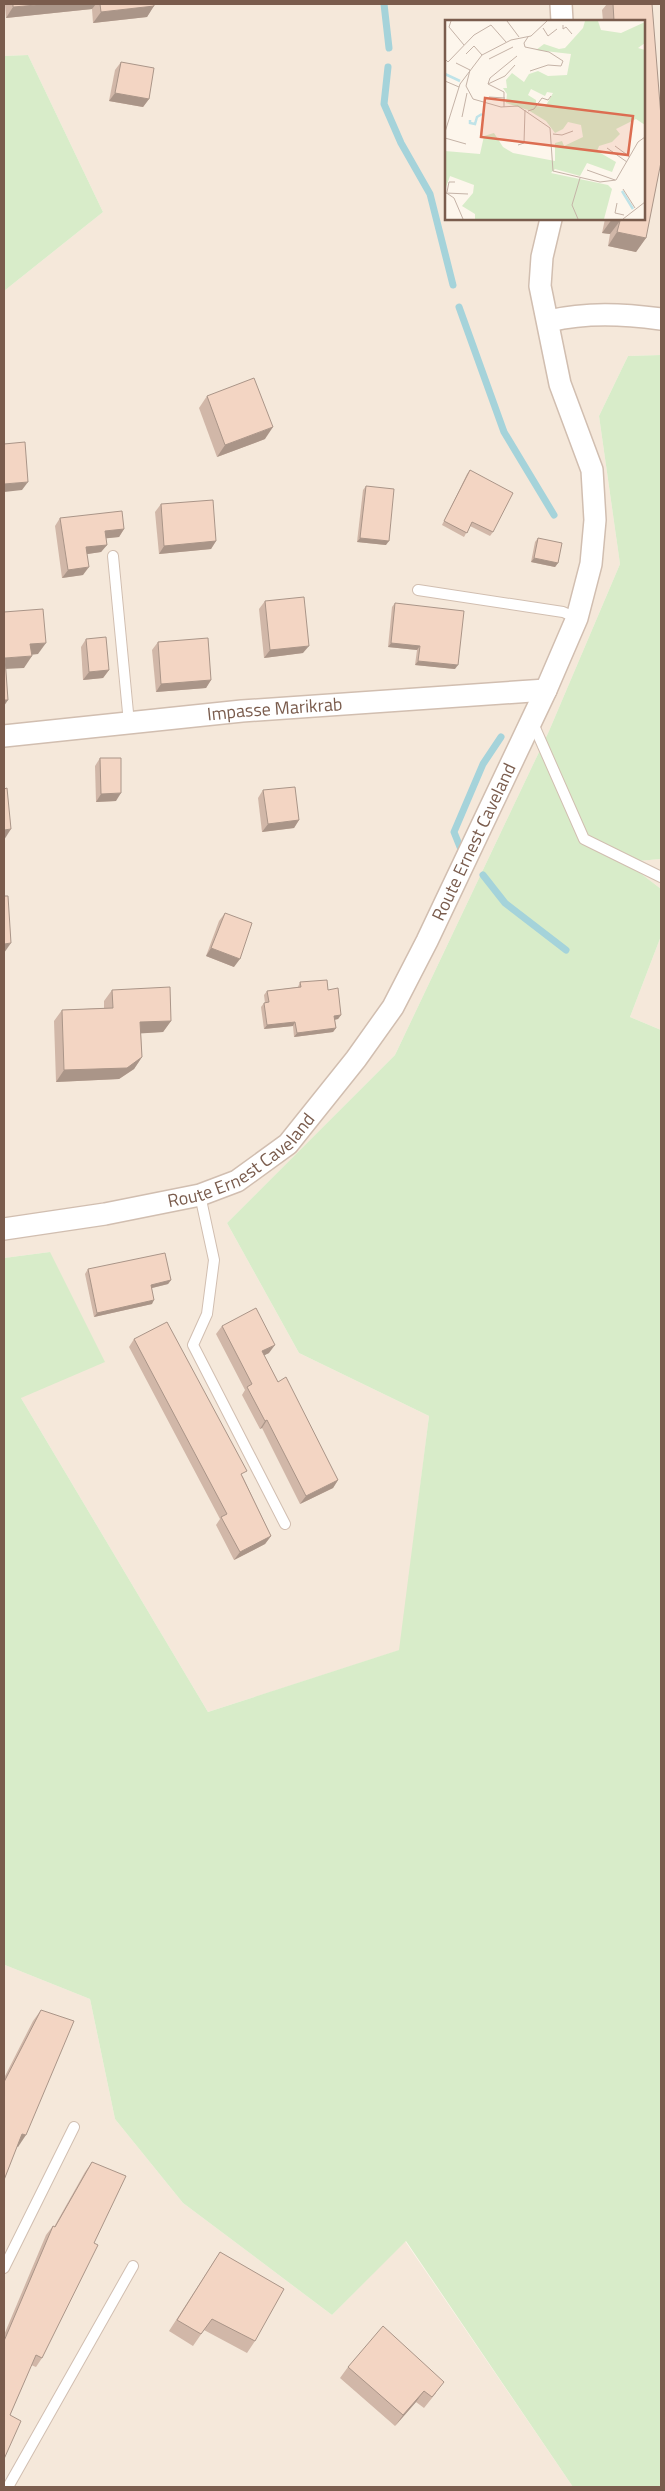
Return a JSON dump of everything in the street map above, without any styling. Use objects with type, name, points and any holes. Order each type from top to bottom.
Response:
[{"type":"street","points":[[561,4],[562,20]]},
{"type":"street","name":"Route Ernest Caveland","points":[[4,1229],[104,1214],[200,1195],[237,1181],[288,1144],[356,1058],[393,1007],[427,941],[546,690],[577,618],[591,564],[595,520],[592,470],[560,384],[540,286],[542,256],[551,220]]},
{"type":"street","points":[[548,321],[565,317],[614,313],[661,319]]},
{"type":"street","name":"Impasse Marikrab","points":[[4,736],[242,711],[546,690]]},
{"type":"lane","points":[[113,556],[128,723]]},
{"type":"lane","points":[[418,590],[563,612],[577,618]]},
{"type":"lane","points":[[532,720],[584,839],[661,877]]},
{"type":"lane","points":[[200,1195],[214,1260],[207,1314],[193,1345],[285,1524]]},
{"type":"lane","points":[[4,2268],[74,2127]]},
{"type":"lane","points":[[8,2487],[133,2266]]},
{"type":"shaded area","points":[[4,4],[661,4],[661,355],[628,356],[599,416],[620,564],[549,731],[395,1055],[227,1223],[299,1353],[429,1416],[400,1650],[208,1712],[21,1398],[50,1252],[4,1258],[4,291],[103,212],[28,55],[4,56]]},
{"type":"shaded area","points":[[661,859],[661,889],[626,862]]},
{"type":"shaded area","points":[[661,936],[661,1030],[630,1017]]},
{"type":"shaded area","points":[[5,1965],[90,1999],[115,2119],[183,2203],[332,2315],[405,2241],[573,2487],[4,2487]]},
{"type":"green space","points":[[28,55],[103,212],[4,291],[4,56]]},
{"type":"green space","points":[[661,355],[661,859],[626,862],[661,889],[661,936],[630,1017],[661,1030],[661,2487],[573,2487],[406,2241],[332,2315],[183,2203],[115,2119],[90,1999],[5,1965],[4,1967],[4,1258],[50,1252],[105,1362],[21,1398],[208,1712],[399,1650],[429,1416],[299,1353],[227,1223],[395,1055],[549,731],[620,564],[599,416],[628,356]]},
{"type":"building","points":[[13,4],[48,4],[13,7]]},
{"type":"building","points":[[100,4],[154,4],[154,6],[101,12]]},
{"type":"building","points":[[613,4],[652,4],[661,117],[661,162],[646,238],[617,232],[620,221],[616,220],[645,220],[645,20],[614,20]]},
{"type":"building","points":[[121,62],[154,68],[149,99],[115,93]]},
{"type":"building","points":[[254,378],[273,427],[225,445],[207,396]]},
{"type":"building","points":[[25,442],[28,482],[4,484],[4,444]]},
{"type":"building","points":[[470,470],[513,493],[493,532],[472,522],[467,533],[444,521]]},
{"type":"building","points":[[366,486],[394,489],[389,541],[360,538]]},
{"type":"building","points":[[213,500],[216,541],[164,546],[161,504]]},
{"type":"building","points":[[122,511],[124,529],[105,531],[107,545],[86,547],[89,567],[68,570],[60,518]]},
{"type":"building","points":[[538,538],[562,543],[558,563],[534,558]]},
{"type":"building","points":[[304,597],[309,646],[270,650],[265,601]]},
{"type":"building","points":[[395,603],[464,611],[458,665],[418,661],[420,646],[391,643]]},
{"type":"building","points":[[43,609],[46,643],[30,644],[32,656],[5,658],[8,700],[4,700],[4,612]]},
{"type":"building","points":[[106,637],[109,670],[89,672],[86,639]]},
{"type":"building","points":[[208,638],[211,680],[161,684],[158,642]]},
{"type":"building","points":[[100,758],[121,758],[121,793],[101,794]]},
{"type":"building","points":[[295,787],[299,820],[268,824],[263,790]]},
{"type":"building","points":[[7,788],[11,829],[4,830],[4,789]]},
{"type":"building","points":[[4,896],[8,896],[11,943],[4,944]]},
{"type":"building","points":[[225,913],[252,923],[240,959],[211,948]]},
{"type":"building","points":[[327,980],[328,990],[338,988],[341,1015],[334,1016],[336,1028],[297,1033],[295,1022],[267,1025],[264,1003],[269,1002],[267,991],[301,987],[300,982]]},
{"type":"building","points":[[170,987],[171,1021],[140,1022],[142,1057],[127,1068],[64,1070],[62,1010],[113,1008],[112,990]]},
{"type":"building","points":[[165,1253],[171,1280],[151,1285],[154,1300],[97,1313],[88,1269]]},
{"type":"building","points":[[256,1308],[275,1345],[262,1351],[278,1382],[286,1377],[338,1480],[306,1496],[267,1420],[265,1421],[247,1387],[252,1384],[222,1326]]},
{"type":"building","points":[[167,1322],[247,1471],[241,1474],[271,1536],[240,1552],[221,1517],[227,1514],[134,1339]]},
{"type":"building","points":[[41,2010],[74,2021],[26,2135],[22,2134],[4,2180],[4,2082]]},
{"type":"building","points":[[92,2162],[126,2176],[94,2243],[98,2245],[42,2358],[36,2355],[10,2415],[21,2421],[4,2459],[4,2341],[53,2226],[55,2227]]},
{"type":"building","points":[[220,2252],[284,2289],[255,2341],[212,2319],[201,2334],[177,2320]]},
{"type":"building","points":[[383,2326],[444,2382],[432,2397],[424,2391],[403,2415],[348,2367]]},
{"type":"waterway","points":[[384,4],[389,48]]},
{"type":"waterway","points":[[388,67],[384,104],[401,143],[430,194],[453,285]]},
{"type":"waterway","points":[[459,307],[504,432],[554,515]]},
{"type":"waterway","points":[[460,847],[454,832],[483,764],[501,737]]},
{"type":"waterway","points":[[483,875],[505,903],[566,950]]}]
